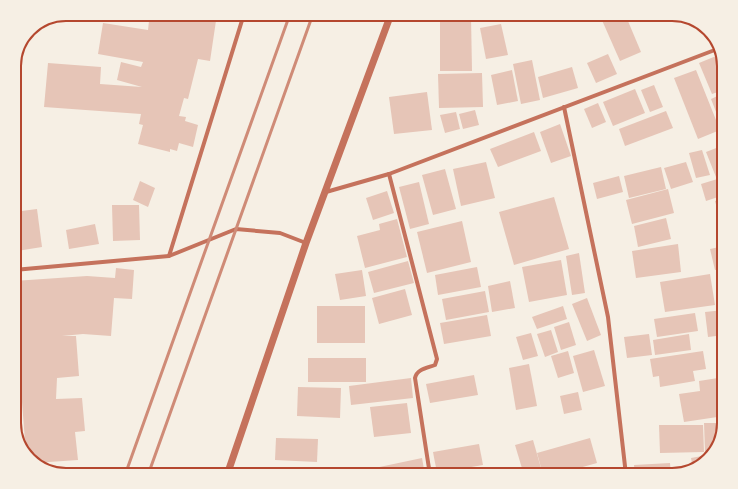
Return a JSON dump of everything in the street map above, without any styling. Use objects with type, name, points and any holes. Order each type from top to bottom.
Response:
[{"type":"street","points":[[169,256],[242,21]]},
{"type":"street","points":[[229,468],[306,242],[326,192],[388,21]]},
{"type":"street","points":[[326,192],[389,174],[714,50]]},
{"type":"street","points":[[564,107],[608,317],[625,468]]},
{"type":"street","points":[[389,174],[437,359],[435,365],[420,370],[416,373],[415,378],[429,468]]},
{"type":"street","points":[[21,269],[169,256],[236,229],[280,233],[306,242]]},
{"type":"building","points":[[149,21],[216,21],[210,61],[198,59],[188,99],[184,98],[179,116],[186,117],[185,121],[198,125],[193,147],[179,143],[177,151],[170,149],[170,152],[138,144],[143,125],[139,124],[141,114],[44,107],[48,63],[101,67],[100,84],[142,87],[117,80],[121,62],[141,67],[143,62],[98,54],[103,23],[148,30]]},
{"type":"building","points":[[440,21],[471,21],[472,71],[440,71]]},
{"type":"building","points":[[602,21],[628,21],[641,52],[620,61]]},
{"type":"building","points":[[501,24],[508,55],[486,59],[480,28]]},
{"type":"building","points":[[608,54],[617,74],[596,83],[587,63]]},
{"type":"building","points":[[716,56],[717,92],[712,94],[699,63]]},
{"type":"building","points":[[532,60],[540,100],[521,104],[513,64]]},
{"type":"building","points":[[572,67],[578,88],[543,98],[538,77]]},
{"type":"building","points":[[512,70],[518,101],[497,105],[491,75]]},
{"type":"building","points":[[696,70],[717,122],[717,131],[698,139],[674,78]]},
{"type":"building","points":[[482,73],[483,107],[439,108],[438,74]]},
{"type":"building","points":[[654,85],[663,107],[650,112],[641,90]]},
{"type":"building","points":[[635,89],[645,113],[613,126],[603,102]]},
{"type":"building","points":[[427,92],[432,130],[394,134],[389,97]]},
{"type":"building","points":[[717,96],[717,114],[711,99]]},
{"type":"building","points":[[598,103],[606,122],[592,128],[584,109]]},
{"type":"building","points":[[475,110],[479,125],[463,129],[459,114]]},
{"type":"building","points":[[666,111],[673,128],[625,146],[619,129]]},
{"type":"building","points":[[456,112],[460,129],[445,133],[440,115]]},
{"type":"building","points":[[560,124],[571,156],[551,163],[540,132]]},
{"type":"building","points":[[534,132],[541,151],[498,167],[490,149]]},
{"type":"building","points":[[717,148],[716,177],[706,152]]},
{"type":"building","points":[[702,150],[710,175],[696,178],[689,153]]},
{"type":"building","points":[[486,162],[495,198],[461,206],[453,169]]},
{"type":"building","points":[[686,162],[693,182],[671,189],[664,168]]},
{"type":"building","points":[[661,167],[666,189],[629,198],[624,176]]},
{"type":"building","points":[[445,169],[456,209],[433,215],[422,175]]},
{"type":"building","points":[[619,176],[623,192],[597,199],[593,183]]},
{"type":"building","points":[[717,179],[717,197],[706,201],[701,184]]},
{"type":"building","points":[[140,181],[155,188],[148,207],[133,200]]},
{"type":"building","points":[[419,182],[429,224],[410,229],[399,187]]},
{"type":"building","points":[[668,189],[674,213],[632,224],[626,200]]},
{"type":"building","points":[[387,191],[394,213],[373,220],[366,198]]},
{"type":"building","points":[[554,197],[569,249],[514,265],[499,212]]},
{"type":"building","points":[[112,205],[139,205],[140,240],[113,241]]},
{"type":"building","points":[[37,209],[42,247],[21,250],[21,211]]},
{"type":"building","points":[[666,218],[671,239],[638,247],[634,226]]},
{"type":"building","points":[[397,219],[407,257],[365,268],[357,236],[380,230],[379,224]]},
{"type":"building","points":[[462,221],[471,262],[427,273],[417,232]]},
{"type":"building","points":[[95,224],[99,244],[69,249],[66,230]]},
{"type":"building","points":[[678,244],[681,272],[636,278],[632,251]]},
{"type":"building","points":[[717,248],[717,270],[715,270],[710,249]]},
{"type":"building","points":[[579,253],[585,293],[572,295],[566,256]]},
{"type":"building","points":[[561,260],[567,295],[529,302],[522,267]]},
{"type":"building","points":[[408,261],[414,283],[374,293],[368,272]]},
{"type":"building","points":[[477,267],[481,287],[438,295],[435,275]]},
{"type":"building","points":[[116,268],[134,270],[132,299],[114,298],[111,336],[83,334],[62,336],[76,336],[79,376],[57,378],[56,399],[82,398],[85,431],[75,432],[78,460],[45,462],[30,451],[25,442],[21,368],[21,281],[87,276],[115,278]]},
{"type":"building","points":[[362,270],[366,296],[340,300],[335,274]]},
{"type":"building","points":[[710,274],[715,305],[665,312],[660,282]]},
{"type":"building","points":[[510,281],[515,308],[492,312],[488,286]]},
{"type":"building","points":[[405,289],[412,315],[379,324],[372,298]]},
{"type":"building","points":[[485,291],[489,312],[446,320],[442,299]]},
{"type":"building","points":[[587,298],[601,335],[587,341],[572,304]]},
{"type":"building","points":[[317,306],[365,306],[365,343],[317,343]]},
{"type":"building","points":[[563,306],[567,319],[537,329],[532,317]]},
{"type":"building","points":[[717,311],[717,336],[708,337],[705,312]]},
{"type":"building","points":[[695,313],[698,331],[657,337],[654,319]]},
{"type":"building","points":[[487,315],[491,336],[444,344],[440,323]]},
{"type":"building","points":[[569,322],[576,345],[561,350],[554,327]]},
{"type":"building","points":[[551,330],[558,352],[545,357],[537,334]]},
{"type":"building","points":[[531,333],[538,356],[523,360],[516,337]]},
{"type":"building","points":[[649,334],[652,355],[627,358],[624,337]]},
{"type":"building","points":[[689,334],[691,350],[655,355],[653,340]]},
{"type":"building","points":[[594,350],[605,386],[583,392],[573,356]]},
{"type":"building","points":[[568,351],[574,373],[558,378],[551,356]]},
{"type":"building","points":[[703,351],[706,369],[693,371],[695,381],[660,387],[659,376],[653,377],[650,359]]},
{"type":"building","points":[[308,358],[366,358],[366,382],[308,382]]},
{"type":"building","points":[[529,364],[537,406],[516,410],[509,368]]},
{"type":"building","points":[[474,375],[478,395],[430,403],[426,384]]},
{"type":"building","points":[[411,378],[413,398],[351,405],[349,386]]},
{"type":"building","points":[[717,378],[717,417],[684,422],[679,394],[700,391],[699,381]]},
{"type":"building","points":[[298,387],[341,388],[340,418],[297,416]]},
{"type":"building","points":[[578,392],[582,410],[564,414],[560,396]]},
{"type":"building","points":[[407,403],[411,433],[374,437],[370,407]]},
{"type":"building","points":[[704,423],[717,423],[715,438],[707,451],[705,451]]},
{"type":"building","points":[[659,425],[703,425],[704,452],[660,453]]},
{"type":"building","points":[[276,438],[318,439],[317,462],[275,460]]},
{"type":"building","points":[[590,438],[597,463],[579,468],[541,468],[537,453]]},
{"type":"building","points":[[533,440],[541,468],[522,468],[515,445]]},
{"type":"building","points":[[479,444],[483,465],[466,468],[436,468],[433,452]]},
{"type":"building","points":[[703,456],[692,464],[691,458]]},
{"type":"building","points":[[422,458],[424,468],[375,468]]},
{"type":"building","points":[[670,463],[670,468],[634,468],[634,465]]},
{"type":"railway","points":[[128,468],[287,21]]},
{"type":"railway","points":[[151,468],[310,21]]}]
